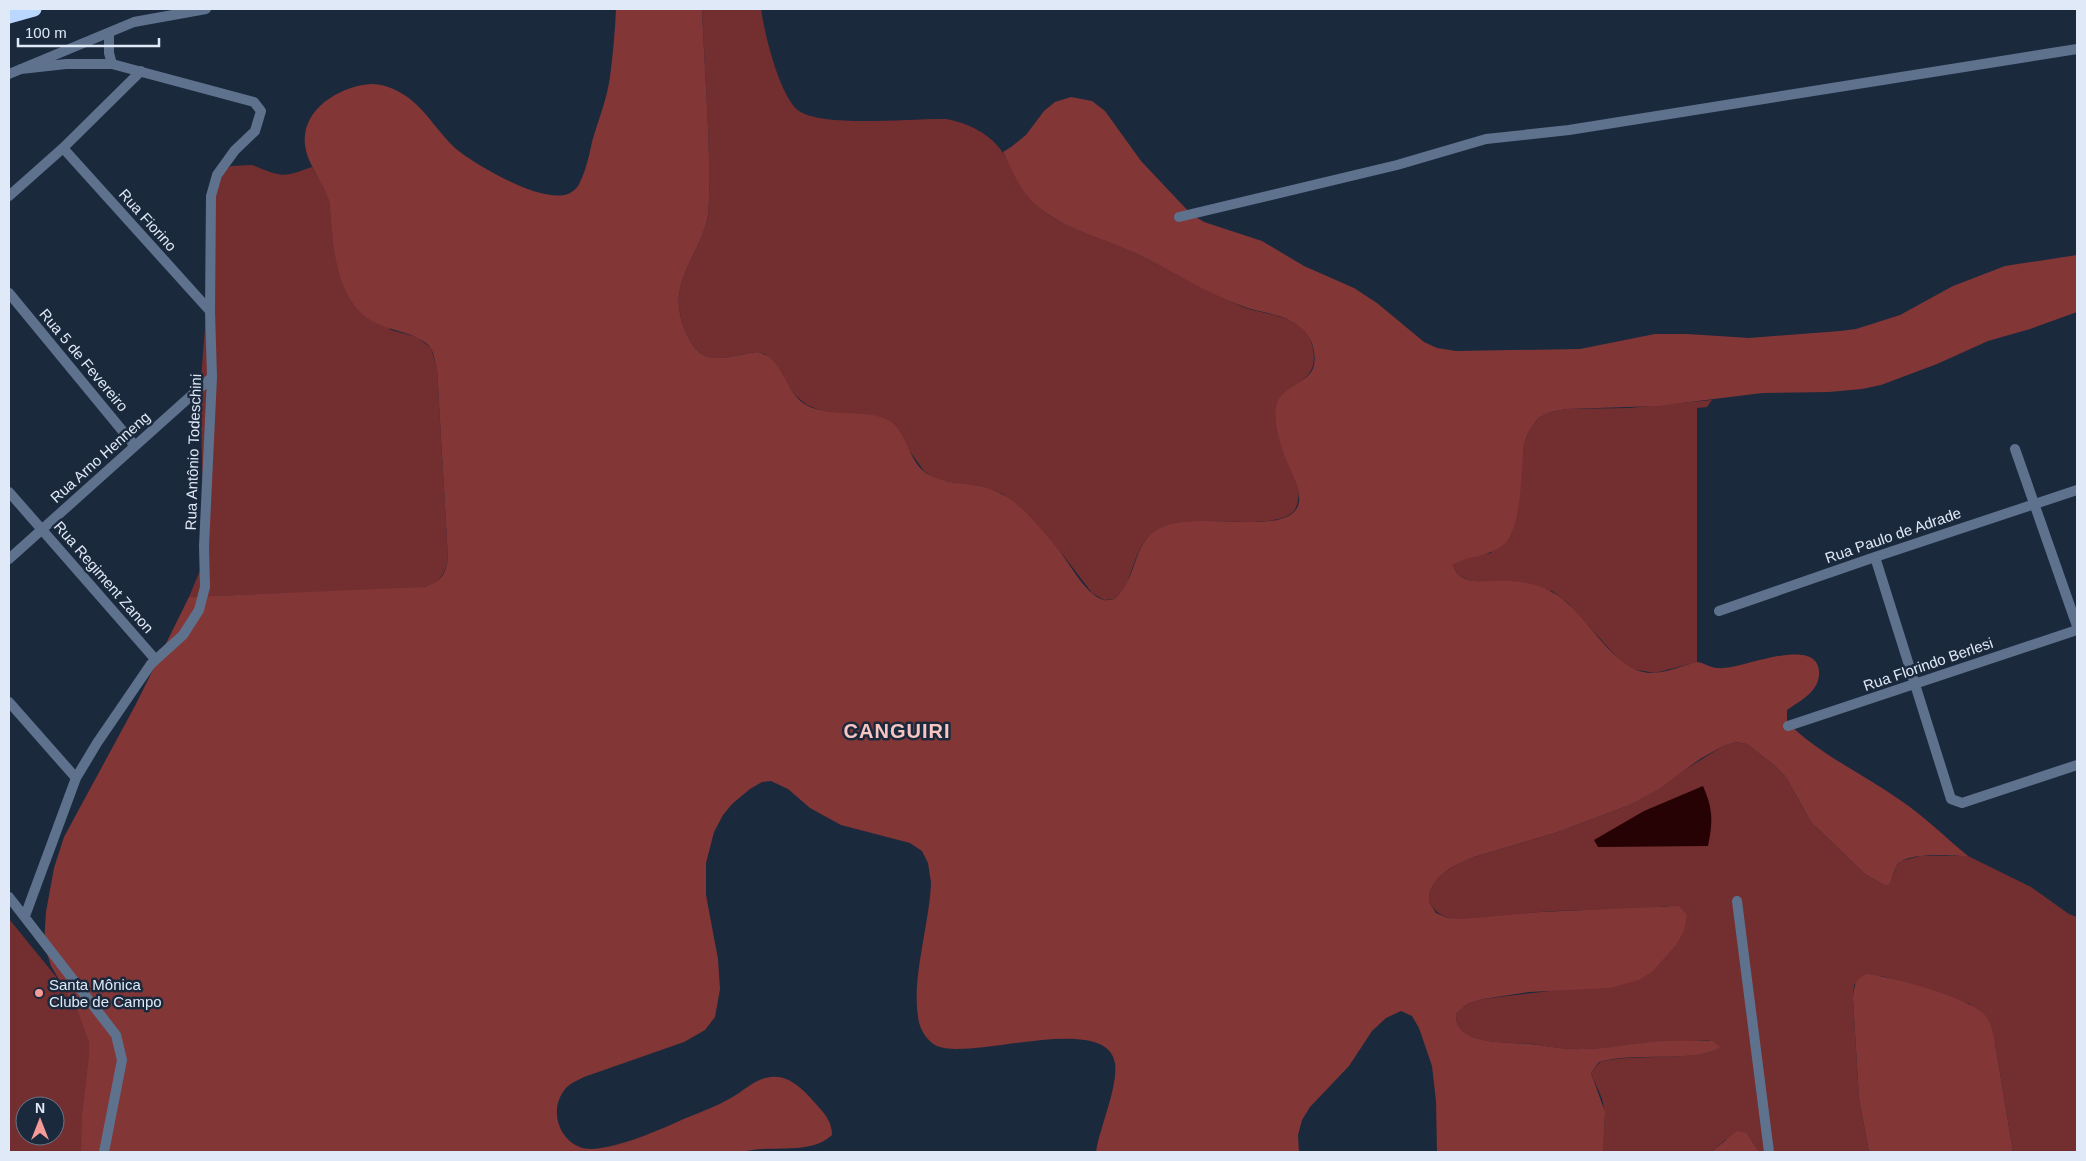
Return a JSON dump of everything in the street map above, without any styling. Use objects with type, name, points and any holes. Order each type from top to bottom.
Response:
[{"type":"highway","points":[[9,16],[34,9]]},
{"type":"street","points":[[9,74],[134,22],[206,9]]},
{"type":"street","points":[[109,33],[109,53],[112,64]]},
{"type":"street","points":[[1179,217],[1397,165],[1486,140],[1579,128],[2077,49]]},
{"type":"street","name":"Rua Antônio Todeschini","points":[[22,69],[66,64],[112,64],[254,102],[261,111],[255,131],[235,150],[217,176],[211,196],[210,311],[212,377],[204,546],[205,587],[199,610],[183,635],[150,664],[76,778],[25,916]]},
{"type":"street","points":[[9,196],[63,148],[141,71]]},
{"type":"street","name":"Rua Fiorino","points":[[63,148],[210,311]]},
{"type":"street","name":"Rua 5 de Fevereiro","points":[[9,293],[135,446]]},
{"type":"street","name":"Rua Arno Henneng","points":[[9,559],[212,377]]},
{"type":"street","points":[[2015,449],[2077,626]]},
{"type":"street","name":"Rua Paulo de Adrade","points":[[1719,611],[1874,557],[2077,490]]},
{"type":"street","name":"Rua Regiment Zanon","points":[[9,492],[43,528],[155,659]]},
{"type":"street","points":[[1874,557],[1951,799],[1962,803],[2077,765]]},
{"type":"street","name":"Rua Florindo Berlesi","points":[[1788,726],[2077,630]]},
{"type":"street","points":[[9,702],[76,778]]},
{"type":"street","points":[[9,897],[59,964],[116,1035],[122,1060],[104,1152]]},
{"type":"street","points":[[1737,901],[1769,1152]]},
{"type":"shaded area","points":[[616,9],[702,9],[709,207],[706,225],[684,275],[679,296],[679,311],[683,326],[694,347],[705,356],[712,358],[758,352],[774,362],[800,401],[808,406],[827,412],[877,416],[893,423],[915,460],[926,473],[940,480],[977,485],[989,489],[1004,495],[1017,504],[1061,553],[1086,587],[1092,593],[1105,600],[1115,599],[1123,590],[1140,550],[1149,536],[1155,531],[1169,525],[1187,522],[1267,521],[1282,518],[1294,512],[1298,506],[1299,492],[1278,434],[1276,407],[1279,399],[1285,392],[1310,374],[1315,359],[1312,343],[1308,335],[1291,321],[1242,306],[1214,294],[1135,253],[1064,223],[1035,204],[1019,183],[1003,152],[1026,135],[1044,111],[1055,102],[1071,97],[1092,101],[1105,111],[1141,161],[1191,214],[1204,222],[1262,241],[1304,266],[1354,288],[1377,303],[1424,342],[1437,348],[1456,351],[1580,349],[1655,334],[1749,338],[1856,329],[1900,315],[1953,286],[2005,266],[2077,255],[2077,312],[2030,329],[1988,341],[1937,364],[1881,385],[1829,392],[1762,393],[1658,406],[1566,409],[1551,412],[1538,418],[1528,433],[1524,444],[1519,504],[1514,527],[1509,539],[1496,550],[1453,565],[1462,577],[1469,580],[1520,582],[1550,591],[1563,599],[1619,659],[1630,667],[1643,672],[1663,672],[1696,662],[1714,668],[1722,668],[1766,658],[1795,655],[1807,656],[1816,662],[1819,672],[1818,679],[1813,690],[1804,699],[1787,710],[1787,722],[1827,754],[1909,806],[1968,856],[1933,855],[1906,859],[1898,864],[1890,884],[1886,886],[1865,874],[1811,822],[1786,777],[1774,765],[1747,744],[1736,742],[1723,746],[1700,759],[1657,790],[1627,806],[1558,832],[1474,857],[1450,868],[1438,878],[1430,890],[1429,902],[1436,913],[1448,918],[1463,919],[1540,912],[1679,906],[1687,915],[1684,931],[1676,945],[1652,972],[1639,980],[1610,988],[1529,992],[1483,999],[1467,1004],[1456,1014],[1458,1024],[1464,1032],[1473,1037],[1497,1042],[1576,1049],[1661,1041],[1713,1041],[1721,1047],[1695,1055],[1629,1057],[1599,1062],[1591,1073],[1605,1112],[1603,1152],[1437,1152],[1436,1101],[1432,1066],[1419,1028],[1412,1016],[1401,1011],[1386,1018],[1372,1031],[1349,1066],[1310,1107],[1302,1120],[1298,1135],[1299,1152],[1096,1152],[1114,1084],[1115,1063],[1106,1048],[1088,1041],[1064,1039],[954,1049],[934,1044],[925,1036],[921,1029],[917,1006],[919,971],[931,882],[928,863],[922,851],[910,843],[841,825],[810,808],[788,789],[771,781],[762,782],[732,804],[723,815],[714,832],[706,863],[706,895],[718,959],[720,989],[715,1017],[705,1030],[684,1042],[584,1077],[572,1083],[565,1089],[559,1101],[558,1120],[561,1130],[573,1144],[582,1148],[604,1148],[652,1133],[720,1104],[760,1080],[778,1077],[796,1084],[811,1098],[829,1121],[832,1135],[823,1141],[801,1147],[742,1152],[81,1152],[82,1115],[89,1042],[78,1012],[51,966],[44,944],[46,912],[54,868],[64,837],[136,704],[189,597],[424,587],[442,577],[447,564],[437,369],[433,355],[430,347],[424,341],[367,318],[350,300],[339,273],[336,259],[329,201],[307,153],[305,135],[308,124],[320,106],[350,88],[372,84],[391,88],[410,99],[425,113],[452,145],[482,167],[529,190],[559,196],[570,193],[579,185],[584,173],[607,93]]},
{"type":"shaded area","points":[[702,9],[761,9],[769,48],[779,79],[785,93],[799,111],[811,116],[848,121],[946,119],[962,123],[978,130],[998,146],[1029,197],[1044,212],[1074,228],[1137,254],[1243,307],[1287,319],[1302,328],[1311,342],[1314,356],[1313,366],[1305,379],[1285,394],[1276,408],[1299,493],[1294,511],[1283,518],[1268,521],[1189,522],[1171,525],[1156,531],[1145,541],[1137,555],[1123,589],[1115,599],[1104,600],[1092,593],[1063,555],[1003,494],[984,487],[937,480],[924,471],[908,449],[839,414],[824,412],[807,405],[796,396],[765,354],[758,352],[712,358],[699,352],[690,341],[683,326],[679,311],[679,296],[684,275],[706,225],[709,207]]},
{"type":"shaded area","points":[[252,165],[282,175],[312,167],[327,192],[334,246],[391,330],[417,337],[431,348],[437,369],[448,558],[443,575],[433,584],[404,589],[189,597],[201,568],[204,528],[200,391],[217,177],[231,166]]},
{"type":"shaded area","points":[[1712,400],[1707,407],[1697,408],[1697,662],[1655,673],[1632,669],[1621,662],[1569,604],[1552,591],[1472,581],[1458,574],[1453,565],[1462,559],[1491,553],[1521,469],[1524,444],[1528,433],[1538,418],[1551,412],[1566,409],[1629,408]]},
{"type":"shaded area","points":[[1736,742],[1747,744],[1774,765],[1786,777],[1811,822],[1865,874],[1886,886],[1890,884],[1896,867],[1901,861],[1920,856],[1968,856],[2031,887],[2069,914],[2077,917],[2077,1152],[2013,1152],[1995,1043],[1970,1004],[1882,976],[1854,985],[1853,999],[1859,1099],[1869,1152],[1759,1152],[1747,1133],[1725,1140],[1711,1152],[1603,1152],[1605,1119],[1601,1096],[1591,1073],[1600,1062],[1613,1059],[1682,1056],[1711,1052],[1720,1047],[1712,1041],[1704,1041],[1566,1049],[1533,1044],[1486,1041],[1464,1032],[1458,1025],[1456,1014],[1467,1004],[1483,999],[1558,990],[1669,906],[1637,909],[1540,912],[1460,920],[1442,915],[1429,902],[1430,890],[1438,878],[1450,868],[1474,857],[1558,832],[1627,806],[1723,746]]},
{"type":"shaded area","points":[[1703,786],[1709,802],[1711,815],[1708,846],[1598,847],[1594,840],[1644,811]]},
{"type":"shaded area","name":"Santa Mônica Clube de Campo","points":[[9,919],[111,1044],[92,1152],[9,1152]]},
{"type":"shaded area","points":[[1867,974],[1911,983],[1962,1001],[1984,1014],[1991,1027],[1995,1043],[2013,1152],[1869,1152],[1859,1099],[1853,999],[1858,980]]},
{"type":"shaded area","points":[[1737,1131],[1747,1133],[1759,1152],[1711,1152]]},
{"type":"place","name":"Santa Mônica Clube de Campo","points":[[39,993]]},
{"type":"district","name":"CANGUIRI","points":[[897,731]]}]
